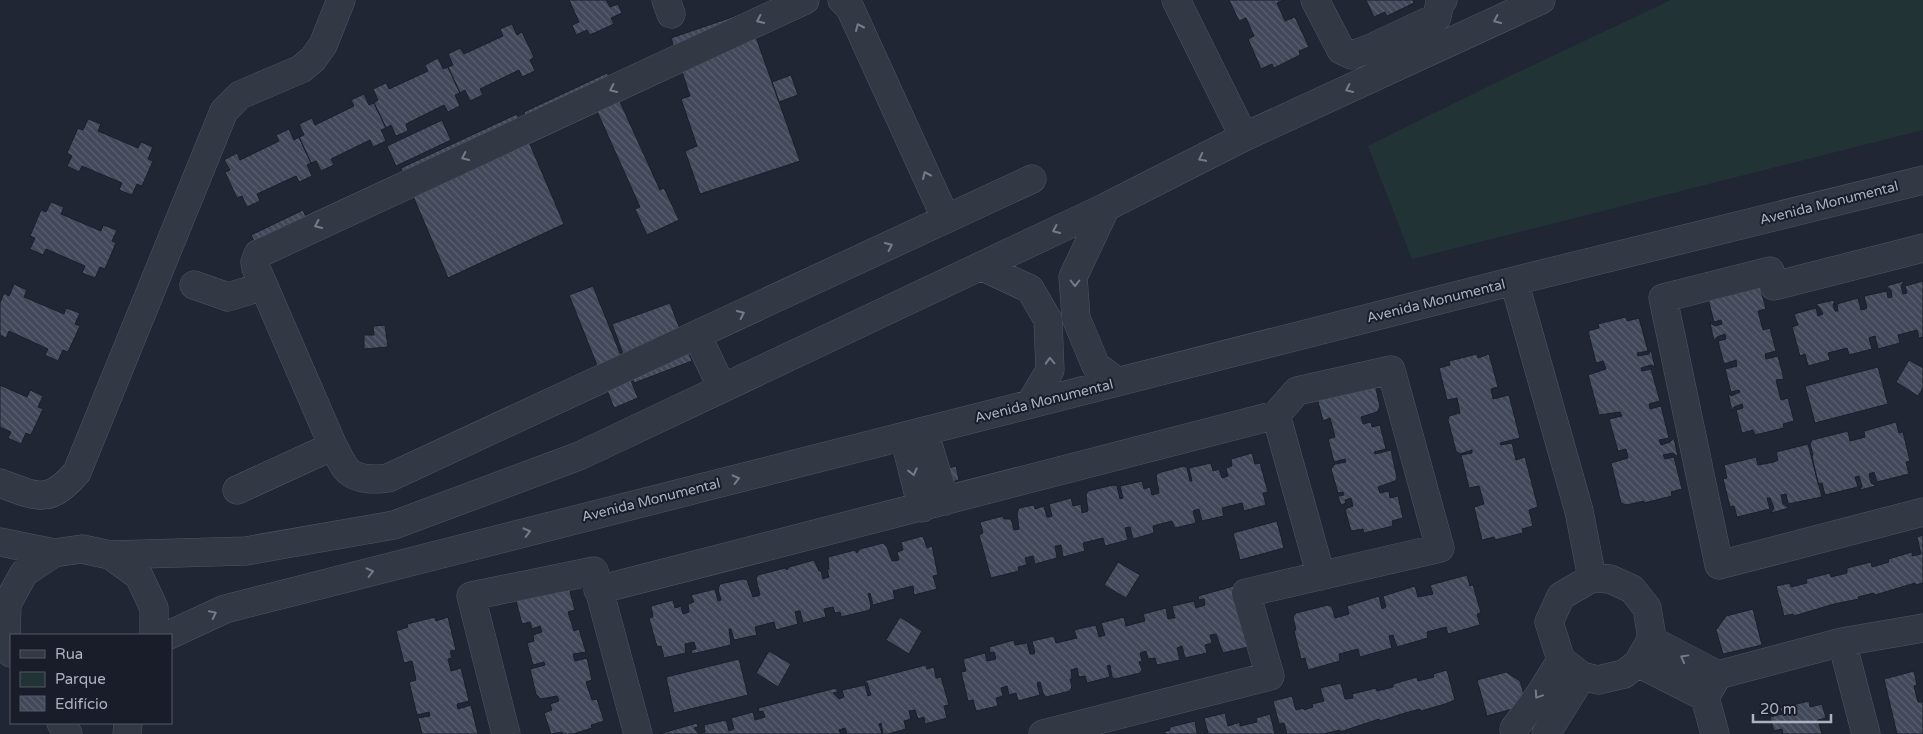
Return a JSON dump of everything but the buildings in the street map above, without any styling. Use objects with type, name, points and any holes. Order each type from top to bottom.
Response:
[{"type":"street","points":[[0,483],[36,496],[54,493],[66,485],[77,472],[224,112],[240,95],[301,69],[313,59],[323,46],[341,0]]},
{"type":"street","points":[[805,0],[261,251],[256,256],[255,262],[264,286],[333,446],[348,471],[356,476],[370,479],[388,478],[1032,179]]},
{"type":"street","points":[[842,0],[850,8],[946,220]]},
{"type":"street","points":[[1176,0],[1244,137]]},
{"type":"street","points":[[1315,0],[1341,50],[1352,55],[1437,17],[1440,2],[1443,0]]},
{"type":"street","points":[[6,644],[7,604],[24,573],[54,554],[82,549],[110,555],[246,551],[394,525],[579,456],[1106,207],[1244,137],[1541,0]]},
{"type":"street","name":"Avenida Monumental","points":[[171,634],[225,609],[1514,281],[1923,180]]},
{"type":"street","points":[[1106,207],[1074,277],[1076,318],[1096,366],[1118,382]]},
{"type":"street","points":[[1923,248],[1774,286],[1770,271],[1663,298],[1719,566],[1923,512]]},
{"type":"street","points":[[980,266],[1030,289],[1048,320],[1050,370],[1030,404]]},
{"type":"street","points":[[1514,281],[1579,511],[1592,578]]},
{"type":"street","points":[[194,286],[228,297],[264,286]]},
{"type":"street","points":[[697,335],[722,388]]},
{"type":"street","points":[[598,590],[1276,416],[1297,391],[1391,370],[1440,548],[1246,593],[1270,676],[1043,734]]},
{"type":"street","points":[[1276,416],[1321,576]]},
{"type":"street","points":[[914,434],[933,504]]},
{"type":"street","points":[[237,490],[333,446]]},
{"type":"street","points":[[0,542],[54,554]]},
{"type":"street","points":[[110,555],[139,576],[154,608],[154,634]]},
{"type":"street","points":[[506,734],[471,596],[594,571],[638,734]]},
{"type":"street","points":[[1592,578],[1610,579],[1632,589],[1647,608],[1651,640],[1638,663],[1624,674],[1598,680],[1571,668],[1549,622],[1561,596],[1592,578]]},
{"type":"street","points":[[1638,663],[1711,686],[1842,642],[1923,628]]},
{"type":"street","points":[[1651,640],[1711,686],[1715,734]]},
{"type":"street","points":[[1842,642],[1866,734]]},
{"type":"street","points":[[1512,732],[1540,694],[1571,668]]},
{"type":"street","points":[[1546,734],[1571,668]]},
{"type":"green space","points":[[1671,0],[1923,0],[1923,130],[1412,259],[1368,146],[1491,85]]}]
